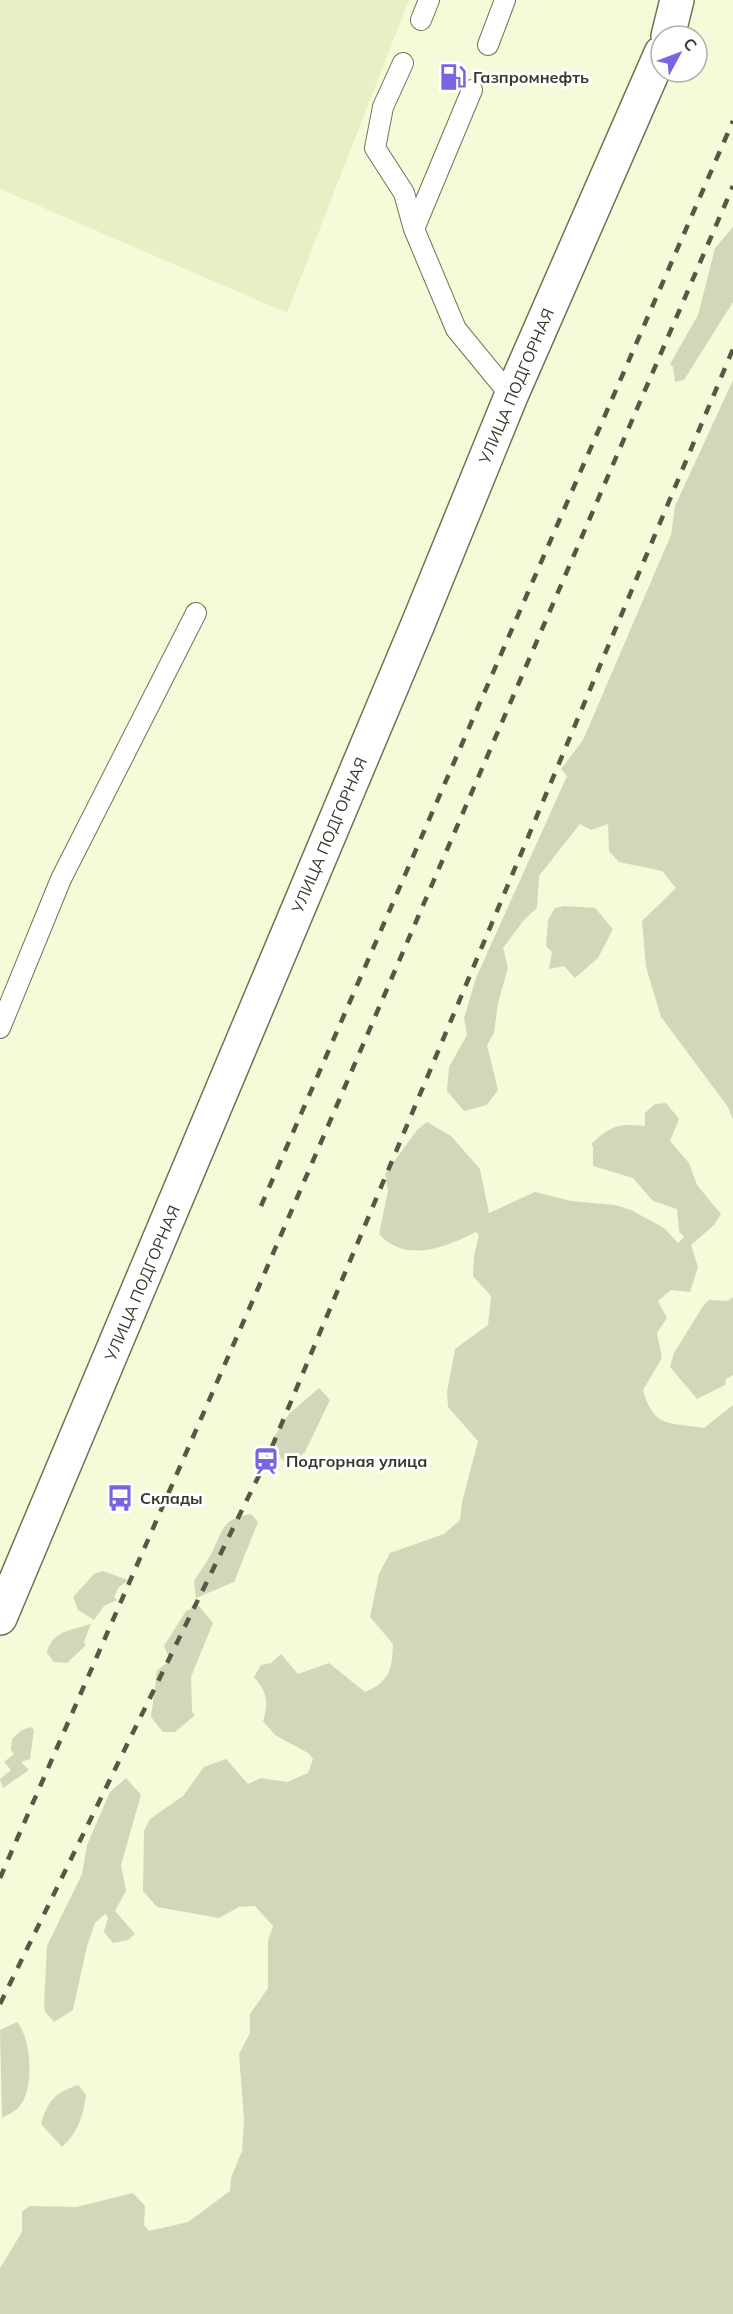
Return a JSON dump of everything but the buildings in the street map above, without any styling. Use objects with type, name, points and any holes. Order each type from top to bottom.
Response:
[{"type":"main road","points":[[671,24],[677,0]]},
{"type":"main road","name":"УЛИЦА ПОДГОРНАЯ","points":[[0,1618],[418,624],[511,396],[649,80]]},
{"type":"lane","points":[[421,20],[429,0]]},
{"type":"lane","points":[[488,45],[505,0]]},
{"type":"lane","points":[[403,63],[382,107],[375,148],[404,193],[414,229],[456,329],[511,396]]},
{"type":"lane","points":[[414,229],[472,90]]},
{"type":"lane","points":[[0,1028],[61,879],[196,613]]},
{"type":"shaded area","points":[[0,0],[409,0],[287,313],[0,189]]},
{"type":"shaded area","points":[[733,227],[733,302],[684,380],[675,382],[673,367],[670,364],[698,315],[715,248]]},
{"type":"shaded area","points":[[733,380],[733,1120],[728,1107],[661,1017],[646,967],[642,921],[676,888],[662,871],[619,862],[609,851],[608,824],[591,830],[580,824],[539,876],[537,908],[524,920],[503,948],[508,968],[498,1003],[494,1033],[487,1045],[498,1090],[487,1105],[464,1111],[447,1091],[449,1067],[467,1035],[464,1018],[476,978],[567,776],[561,769],[583,740],[671,535],[675,506]]},
{"type":"shaded area","points":[[564,906],[595,908],[613,929],[598,958],[575,978],[564,966],[549,969],[552,952],[546,946],[548,920],[555,908]]},
{"type":"shaded area","points":[[666,1103],[679,1119],[670,1141],[689,1163],[697,1185],[721,1214],[714,1225],[691,1245],[698,1267],[690,1292],[671,1290],[658,1301],[667,1318],[657,1333],[662,1358],[643,1390],[652,1412],[658,1418],[672,1424],[704,1428],[733,1405],[733,2314],[0,2314],[0,2268],[22,2232],[22,2212],[29,2206],[76,2207],[133,2193],[145,2206],[144,2225],[149,2231],[188,2222],[230,2191],[231,2178],[242,2151],[244,2120],[239,2054],[250,2033],[250,2014],[268,1988],[268,1941],[273,1926],[255,1906],[239,1907],[219,1918],[157,1907],[143,1891],[144,1831],[150,1819],[183,1796],[204,1767],[226,1759],[248,1784],[261,1778],[287,1782],[308,1773],[313,1759],[308,1753],[275,1735],[263,1721],[266,1697],[254,1677],[261,1665],[271,1663],[281,1654],[298,1674],[329,1663],[365,1692],[380,1684],[390,1668],[393,1644],[370,1617],[379,1574],[390,1553],[444,1534],[460,1520],[462,1502],[478,1441],[448,1407],[447,1392],[455,1349],[488,1325],[491,1296],[473,1276],[474,1256],[479,1235],[476,1232],[452,1243],[426,1250],[414,1251],[390,1243],[379,1234],[388,1191],[385,1174],[417,1130],[427,1122],[451,1136],[480,1169],[489,1213],[535,1192],[571,1201],[615,1205],[631,1210],[664,1228],[678,1243],[684,1237],[679,1231],[677,1209],[653,1201],[633,1178],[593,1166],[591,1144],[615,1127],[645,1126],[645,1113],[655,1104]]},
{"type":"shaded area","points":[[733,1297],[733,1375],[726,1379],[725,1385],[697,1399],[670,1367],[674,1353],[709,1300],[728,1301]]},
{"type":"shaded area","points":[[319,1388],[330,1400],[305,1452],[288,1466],[280,1457],[274,1437],[289,1414]]},
{"type":"shaded area","points":[[251,1514],[258,1522],[234,1582],[196,1598],[194,1581],[210,1556],[223,1528],[233,1519]]},
{"type":"shaded area","points":[[103,1571],[128,1580],[118,1588],[114,1597],[117,1600],[104,1606],[94,1620],[78,1610],[73,1597],[94,1574]]},
{"type":"shaded area","points":[[198,1605],[213,1623],[191,1677],[192,1712],[195,1715],[175,1732],[163,1732],[151,1717],[157,1671],[170,1660],[164,1646],[186,1611]]},
{"type":"shaded area","points":[[91,1624],[84,1642],[86,1645],[67,1663],[54,1662],[47,1653],[53,1640],[63,1632]]},
{"type":"shaded area","points":[[31,1727],[34,1730],[30,1759],[21,1762],[29,1770],[3,1788],[0,1779],[11,1770],[4,1762],[14,1754],[11,1750],[12,1739],[22,1730]]},
{"type":"shaded area","points":[[126,1778],[141,1795],[121,1865],[126,1891],[115,1911],[135,1934],[128,1940],[113,1943],[104,1932],[108,1917],[105,1914],[95,1923],[87,1946],[73,2010],[54,2022],[45,2012],[44,2003],[47,1946],[82,1874],[87,1845],[110,1792]]},
{"type":"shaded area","points":[[17,2022],[26,2040],[29,2078],[23,2100],[16,2109],[2,2118],[0,2030]]},
{"type":"shaded area","points":[[78,2085],[86,2095],[83,2110],[76,2130],[62,2147],[41,2124],[46,2109],[54,2098],[63,2091]]},
{"type":"railway","points":[[261,1206],[733,121]]},
{"type":"railway","points":[[0,1878],[256,1293],[733,186]]},
{"type":"railway","points":[[0,2004],[266,1461],[733,349]]},
{"type":"place","name":"Газпромнефть","points":[[453,77]]},
{"type":"place","name":"Подгорная улица","points":[[266,1461]]},
{"type":"place","name":"Склады","points":[[120,1498]]}]
